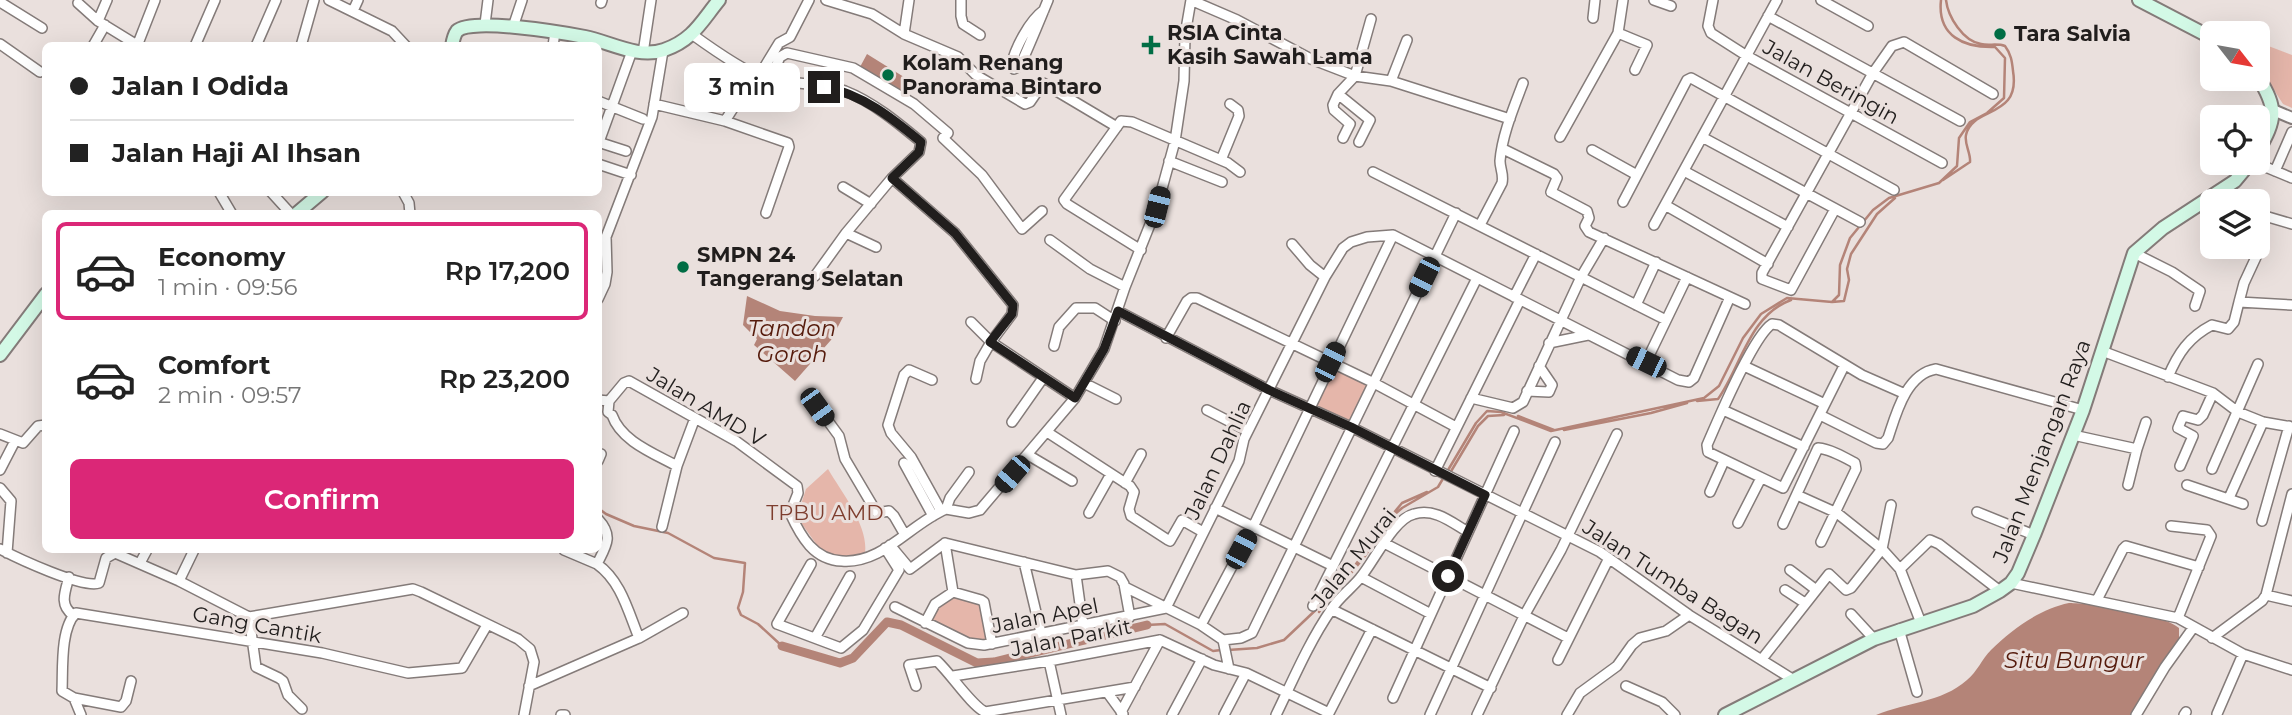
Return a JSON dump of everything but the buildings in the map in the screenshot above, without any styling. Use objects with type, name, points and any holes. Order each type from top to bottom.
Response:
[{"type":"main road","points":[[602,44],[638,52],[663,51],[693,34],[719,0]]},
{"type":"main road","points":[[2139,0],[2200,32]]},
{"type":"main road","points":[[454,42],[458,30],[466,25],[485,24],[513,27],[554,39],[586,41]]},
{"type":"main road","points":[[2267,91],[2273,110],[2270,130]]},
{"type":"main road","points":[[2224,189],[2241,175]]},
{"type":"main road","points":[[299,210],[317,196]]},
{"type":"main road","points":[[2134,253],[2164,228],[2200,207]]},
{"type":"main road","name":"Jalan Menjangan Raya","points":[[1726,715],[1874,639],[1973,606],[2006,587],[2018,573],[2083,410],[2134,253]]},
{"type":"main road","points":[[0,355],[42,301]]},
{"type":"street","points":[[95,42],[107,0]]},
{"type":"street","points":[[138,42],[155,0]]},
{"type":"street","points":[[197,42],[215,0]]},
{"type":"street","points":[[258,42],[276,0]]},
{"type":"street","points":[[302,42],[314,0]]},
{"type":"street","points":[[329,0],[392,32],[402,42]]},
{"type":"street","points":[[353,11],[358,0]]},
{"type":"street","points":[[485,24],[488,0]]},
{"type":"street","points":[[513,27],[522,0]]},
{"type":"street","points":[[602,134],[638,52],[651,0]]},
{"type":"street","points":[[725,121],[779,43],[790,37],[809,0]]},
{"type":"street","points":[[825,0],[872,14],[904,34],[958,57],[975,75],[1025,104],[1030,102],[1043,83],[1116,127]]},
{"type":"street","points":[[904,34],[909,0]]},
{"type":"street","points":[[961,0],[963,24],[980,34]]},
{"type":"street","points":[[1044,10],[1035,16],[1013,58],[1011,66],[1014,69],[1020,66],[1044,10],[1048,0]]},
{"type":"street","points":[[940,512],[969,513],[980,510],[1075,398],[1104,349],[1157,207],[1175,141],[1184,81],[1185,35],[1192,0],[1311,59],[1355,76],[1391,81],[1510,119]]},
{"type":"street","points":[[1592,18],[1595,0]]},
{"type":"street","points":[[1560,137],[1618,33],[1623,0]]},
{"type":"street","points":[[1654,0],[1671,6]]},
{"type":"street","name":"Jalan Beringin","points":[[1713,0],[1708,26],[1711,33],[1746,56],[1942,163]]},
{"type":"street","points":[[1654,225],[1777,0]]},
{"type":"street","points":[[1821,0],[1868,26]]},
{"type":"street","points":[[0,2],[42,28]]},
{"type":"street","points":[[78,3],[102,23],[132,42]]},
{"type":"street","points":[[1768,16],[1960,121]]},
{"type":"street","points":[[1343,138],[1350,124],[1333,108],[1338,94],[1355,76],[1371,19]]},
{"type":"street","points":[[1618,33],[1647,46],[1635,70]]},
{"type":"street","points":[[693,34],[712,50],[756,76],[842,90],[855,96],[921,142],[919,152],[892,178],[846,233],[815,276]]},
{"type":"street","points":[[1391,81],[1407,40]]},
{"type":"street","points":[[1835,209],[1791,290],[1762,279],[1762,274],[1851,113],[1892,46],[1904,42],[1993,94]]},
{"type":"street","points":[[2,48],[40,72]]},
{"type":"street","points":[[602,290],[605,284],[602,258],[606,237],[652,117],[663,51]]},
{"type":"street","points":[[770,80],[780,57],[787,53],[853,68],[914,104],[948,133],[943,138],[982,175],[1022,229],[1042,211]]},
{"type":"street","points":[[1623,202],[1688,80],[1694,79],[1894,190]]},
{"type":"street","points":[[1480,225],[1504,178],[1500,163],[1510,119],[1523,83]]},
{"type":"street","points":[[1338,94],[1370,120],[1359,142]]},
{"type":"street","points":[[602,103],[643,119]]},
{"type":"street","points":[[654,104],[725,121],[788,143],[789,147],[766,213]]},
{"type":"street","points":[[1221,160],[1239,116],[1238,110],[1230,104]]},
{"type":"street","points":[[2273,110],[2292,118]]},
{"type":"street","points":[[1141,250],[1067,204],[1064,198],[1121,121],[1132,122],[1221,160],[1240,172]]},
{"type":"street","points":[[2275,171],[2292,132]]},
{"type":"street","points":[[1702,137],[1860,222]]},
{"type":"street","points":[[602,143],[626,151]]},
{"type":"street","points":[[1503,149],[1554,174],[1557,178],[1550,192],[1587,211],[1587,229],[1745,303]]},
{"type":"street","points":[[1592,150],[1637,175]]},
{"type":"street","points":[[1169,161],[1222,183]]},
{"type":"street","points":[[602,165],[631,175]]},
{"type":"street","points":[[2270,169],[2292,178]]},
{"type":"street","points":[[1684,171],[1788,227]]},
{"type":"street","points":[[1373,172],[1666,320]]},
{"type":"street","points":[[892,178],[955,233],[1013,305],[1012,314],[990,342],[980,361],[976,379]]},
{"type":"street","points":[[843,187],[871,204]]},
{"type":"street","points":[[275,196],[290,210]]},
{"type":"street","points":[[1665,205],[1768,264]]},
{"type":"street","points":[[1223,643],[1252,633],[1455,213]]},
{"type":"street","points":[[2270,218],[2292,224]]},
{"type":"street","points":[[846,233],[876,247]]},
{"type":"street","points":[[1200,625],[1253,527],[1392,234],[1678,380],[1691,381],[1730,296]]},
{"type":"street","name":"Jalan Dahlia","points":[[1166,608],[1239,461],[1248,431],[1325,277],[1351,242],[1392,234]]},
{"type":"street","points":[[1471,398],[1513,408],[1523,402],[1559,321],[1604,238]]},
{"type":"street","points":[[1050,240],[1090,269],[1125,287]]},
{"type":"street","points":[[1292,244],[1310,265],[1325,277]]},
{"type":"street","points":[[2134,253],[2172,272],[2200,291],[2195,306]]},
{"type":"street","points":[[1438,472],[1536,254]]},
{"type":"street","points":[[2168,377],[2177,355],[2191,339],[2212,325],[2228,329],[2234,322],[2244,283],[2255,259]]},
{"type":"street","points":[[1636,305],[1656,262]]},
{"type":"street","points":[[1646,362],[1687,276]]},
{"type":"street","points":[[1313,606],[1477,278]]},
{"type":"street","points":[[1166,338],[1187,300],[1194,297],[1372,382],[1456,427]]},
{"type":"street","points":[[2239,302],[2292,305]]},
{"type":"street","name":"Jalan Tumba Bagan","points":[[1054,346],[1059,327],[1076,308],[1096,308],[1166,338],[1568,535],[1609,558],[1689,615],[1794,680]]},
{"type":"street","points":[[971,322],[990,342],[1075,398]]},
{"type":"street","points":[[1844,366],[1783,488],[1724,461],[1706,448],[1744,366],[1766,329],[1772,324],[1779,325],[1844,366],[1903,393]]},
{"type":"street","points":[[1549,343],[1589,335]]},
{"type":"street","points":[[2102,351],[2213,393],[2238,412],[2263,422],[2290,427],[2262,521]]},
{"type":"street","points":[[2212,469],[2258,364]]},
{"type":"street","points":[[1527,391],[1549,392],[1552,385],[1539,366]]},
{"type":"street","points":[[1744,366],[1825,404]]},
{"type":"street","points":[[1820,415],[1883,444],[1887,440],[1903,393],[1927,372],[1936,369],[2083,410]]},
{"type":"street","points":[[932,380],[909,370],[904,375],[888,425],[891,433],[912,457],[940,512]]},
{"type":"street","points":[[1012,422],[1043,378]]},
{"type":"street","name":"Jalan AMD V","points":[[604,400],[624,383],[629,382],[736,441],[797,486],[798,493],[790,513],[807,544],[817,554],[831,561],[852,562],[869,558],[940,512]]},
{"type":"street","points":[[1084,383],[1116,398]]},
{"type":"street","points":[[2180,466],[2193,436],[2178,428],[2183,416],[2198,420],[2213,393]]},
{"type":"street","points":[[604,400],[618,429],[677,466]]},
{"type":"street","points":[[817,407],[839,436],[845,459],[877,513],[889,511],[905,535]]},
{"type":"street","points":[[1207,410],[1248,431]]},
{"type":"street","points":[[1723,410],[1804,447]]},
{"type":"street","points":[[662,527],[677,466],[695,418]]},
{"type":"street","points":[[2127,485],[2146,422]]},
{"type":"street","points":[[2228,498],[2263,422]]},
{"type":"street","points":[[0,434],[23,443],[38,426],[42,426]]},
{"type":"street","points":[[1047,432],[1134,490],[1129,509],[1131,516],[1168,541],[1182,520],[1203,532]]},
{"type":"street","points":[[1393,698],[1514,432]]},
{"type":"street","points":[[1477,715],[1617,434]]},
{"type":"street","points":[[2073,435],[2137,449]]},
{"type":"street","points":[[0,470],[17,442]]},
{"type":"street","points":[[1430,715],[1555,442]]},
{"type":"street","points":[[1783,524],[1818,448],[1825,449],[1856,466],[1821,542]]},
{"type":"street","points":[[1125,483],[1141,454]]},
{"type":"street","points":[[1028,455],[1072,481]]},
{"type":"street","points":[[1710,492],[1724,461]]},
{"type":"street","points":[[904,463],[940,512]]},
{"type":"street","points":[[940,512],[969,472]]},
{"type":"street","points":[[1089,513],[1111,474]]},
{"type":"street","points":[[1738,523],[1761,478]]},
{"type":"street","points":[[2187,485],[2243,504]]},
{"type":"street","points":[[0,488],[11,501],[3,551],[88,585],[95,584],[102,576],[106,558],[112,554],[179,581],[249,617],[413,589],[429,594],[526,644],[534,662],[525,713]]},
{"type":"street","points":[[2213,638],[2262,601],[2266,595],[2292,494]]},
{"type":"street","points":[[1797,495],[1836,513],[1882,549],[1900,569],[1921,622]]},
{"type":"street","points":[[1762,659],[1829,574],[1843,588],[1849,590],[1882,549],[1891,505]]},
{"type":"street","points":[[1215,508],[1333,566]]},
{"type":"street","name":"Jalan Murai","points":[[1276,715],[1331,609],[1361,577],[1405,518],[1412,514],[1428,512],[1468,532]]},
{"type":"street","points":[[1977,512],[2034,535]]},
{"type":"street","points":[[602,524],[607,530],[607,541],[602,552]]},
{"type":"street","points":[[2171,526],[2207,530],[2211,536],[2178,618]]},
{"type":"street","points":[[1900,569],[1930,540],[2006,587],[2097,600],[2178,618],[2242,654],[2292,670]]},
{"type":"street","points":[[1384,543],[1569,638]]},
{"type":"street","points":[[945,544],[953,592]]},
{"type":"street","points":[[888,547],[910,569],[945,544],[1076,575],[1108,571],[1120,577],[1125,587],[1130,617]]},
{"type":"street","points":[[2097,600],[2123,549],[2130,546],[2199,567]]},
{"type":"street","points":[[811,564],[777,624],[841,648],[863,630],[899,570],[888,547]]},
{"type":"street","points":[[140,564],[146,553]]},
{"type":"street","points":[[179,581],[193,553]]},
{"type":"street","points":[[571,553],[597,564],[612,577],[639,638]]},
{"type":"street","points":[[597,564],[602,553]]},
{"type":"street","points":[[1558,660],[1609,558]]},
{"type":"street","points":[[1024,562],[1041,634]]},
{"type":"street","points":[[1790,570],[1815,589]]},
{"type":"street","points":[[1076,575],[1083,626]]},
{"type":"street","points":[[815,638],[850,576]]},
{"type":"street","points":[[69,577],[64,599],[65,608],[73,615],[64,650],[62,691],[74,698],[121,707],[126,701],[131,681]]},
{"type":"street","points":[[1361,577],[1431,614]]},
{"type":"street","points":[[1125,587],[1200,625],[1223,643],[1228,665]]},
{"type":"street","points":[[1785,590],[1805,603]]},
{"type":"street","points":[[926,623],[935,604],[953,592]]},
{"type":"street","points":[[953,592],[984,602],[992,644]]},
{"type":"street","points":[[2266,595],[2292,601]]},
{"type":"street","name":"Jalan Apel","points":[[895,607],[968,643],[992,644],[1166,608]]},
{"type":"street","points":[[1331,609],[1491,688]]},
{"type":"street","name":"Gang Cantik","points":[[73,615],[76,613],[253,641],[322,653],[408,673],[462,668],[487,625]]},
{"type":"street","points":[[528,690],[543,680],[639,638],[683,613]]},
{"type":"street","points":[[1851,614],[1874,639]]},
{"type":"street","points":[[1567,715],[1580,693],[1617,666],[1640,638],[1666,631],[1689,615]]},
{"type":"street","points":[[249,617],[256,667],[284,681],[288,695],[302,709]]},
{"type":"street","points":[[2137,715],[2165,667],[2193,628]]},
{"type":"street","points":[[1107,692],[1123,713],[1160,640],[1202,659],[1228,665],[1328,714],[1373,629]]},
{"type":"street","points":[[1899,629],[1917,692]]},
{"type":"street","name":"Jalan Parkit","points":[[953,676],[1160,640]]},
{"type":"street","points":[[2217,714],[2242,654]]},
{"type":"street","points":[[1172,715],[1202,659]]},
{"type":"street","points":[[916,686],[909,665],[937,661],[953,676],[978,709],[985,712],[1058,702],[1135,687]]},
{"type":"street","points":[[1049,661],[1061,715]]},
{"type":"street","points":[[532,673],[543,680]]},
{"type":"street","points":[[1224,715],[1246,673]]},
{"type":"street","points":[[1626,686],[1662,702],[1675,715]]},
{"type":"street","points":[[74,698],[81,715]]},
{"type":"green space","points":[[2270,47],[2292,55],[2292,108],[2283,104],[2270,84]]},
{"type":"green space","points":[[1332,366],[1369,383],[1349,424],[1312,405]]},
{"type":"green space","name":"TPBU AMD","points":[[828,469],[860,524],[864,536],[864,558],[842,559],[824,555],[797,517],[806,489]]},
{"type":"green space","points":[[953,592],[981,600],[992,644],[961,639],[926,623]]},
{"type":"water","name":"Kolam Renang Panorama Bintaro","points":[[867,54],[912,82],[905,93],[860,67]]},
{"type":"water","name":"Tandon Goroh","points":[[747,296],[780,311],[843,317],[831,340],[795,381],[754,345],[757,339],[743,325]]},
{"type":"water","name":"Situ Bungur","points":[[2069,603],[2143,614],[2179,628],[2179,640],[2130,715],[1876,715],[1935,698],[1957,688],[1971,677],[1991,650],[2017,627],[2037,615]]},
{"type":"waterway","points":[[1228,650],[1257,648],[1284,640],[1339,588],[1365,556],[1388,520],[1402,508],[1438,487],[1476,423],[1487,411],[1501,412],[1551,431],[1704,398],[1719,386],[1743,338],[1761,314],[1787,298],[1832,302],[1839,295],[1840,265],[1850,238],[1873,210],[1889,198],[1939,183],[1957,166],[1959,138],[1970,122],[1987,113],[2004,98],[2005,58],[1995,47],[1963,42],[1948,31],[1943,23],[1941,0]]},
{"type":"waterway","points":[[1943,180],[1970,162],[1966,138],[1970,126],[2003,105],[2014,86],[2012,61],[2005,46],[1981,44],[1968,38],[1953,21],[1946,0]]},
{"type":"waterway","points":[[1832,302],[1844,301],[1851,254],[1877,214],[1895,198]]},
{"type":"waterway","points":[[1697,401],[1718,399],[1756,329],[1777,307],[1791,300]]},
{"type":"waterway","points":[[1564,430],[1687,403]]},
{"type":"waterway","points":[[1450,473],[1478,426],[1488,416],[1504,415]]},
{"type":"waterway","points":[[1518,416],[1554,430]]},
{"type":"waterway","points":[[1392,515],[1402,503],[1427,492]]},
{"type":"waterway","points":[[602,511],[634,526],[668,533],[714,558],[745,563],[743,592],[738,608],[741,615],[758,624],[782,646]]},
{"type":"waterway","points":[[1353,568],[1374,540]]},
{"type":"waterway","points":[[1319,612],[1329,598]]},
{"type":"waterway","points":[[782,646],[840,663],[853,658],[887,622],[901,625],[977,663],[994,662],[1147,625]]},
{"type":"waterway","points":[[1147,625],[1165,624],[1213,651],[1221,650]]},
{"type":"place","name":"Tara Salvia","points":[[2000,34]]},
{"type":"place","name":"RSIA Cinta Kasih Sawah Lama","points":[[1151,45]]},
{"type":"place","name":"Kolam Renang Panorama Bintaro","points":[[888,75]]},
{"type":"place","name":"SMPN 24 Tangerang Selatan","points":[[683,267]]},
{"type":"route","points":[[824,87],[842,90],[855,96],[882,112],[921,142],[919,152],[892,178],[955,233],[1013,305],[1012,314],[990,342],[1075,398],[1104,349],[1118,311],[1269,390],[1351,427],[1485,495],[1448,576]]}]
